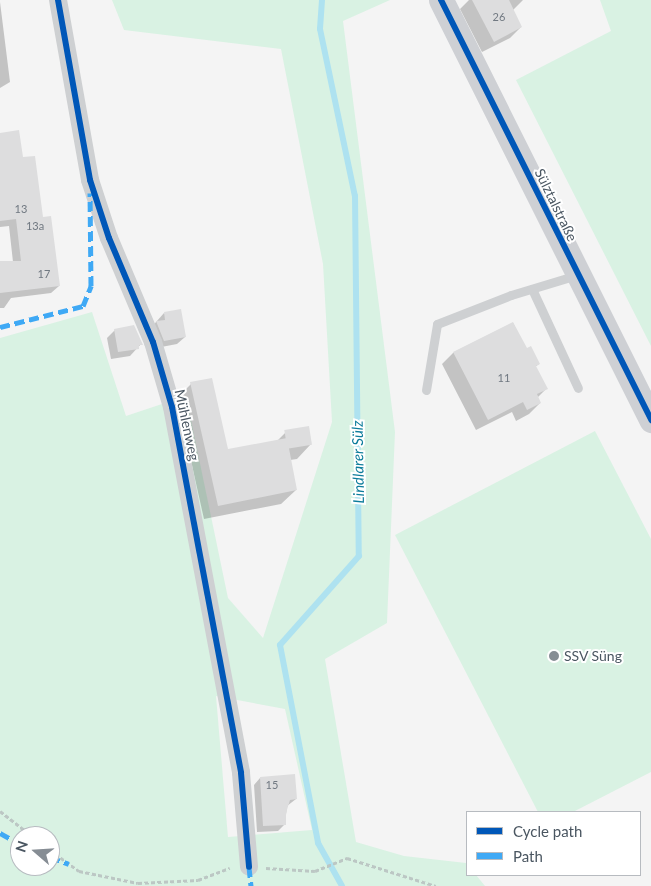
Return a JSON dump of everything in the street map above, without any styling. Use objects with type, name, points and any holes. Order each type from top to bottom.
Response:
[{"type":"main road","name":"Sülztalstraße","points":[[441,0],[651,420]]},
{"type":"street","name":"Mühlenweg","points":[[58,0],[90,180],[109,238],[154,342],[172,406],[241,773],[249,866]]},
{"type":"lane","points":[[426,390],[437,324],[532,289],[577,275]]},
{"type":"lane","points":[[532,289],[578,388]]},
{"type":"path","points":[[0,812],[19,826]]},
{"type":"path","points":[[60,857],[79,871],[138,883],[198,880],[236,866],[315,871],[347,858],[436,886]]},
{"type":"green space","points":[[112,0],[390,0],[343,21],[395,432],[387,623],[325,659],[356,842],[404,856],[466,863],[466,876],[477,876],[485,886],[0,886],[0,338],[92,312],[126,416],[186,396],[228,598],[263,638],[332,422],[323,264],[281,49],[124,30]],"holes":[[[216,696],[285,709],[312,830],[228,837]]]},
{"type":"green space","points":[[600,0],[651,0],[651,346],[516,80],[611,31]]},
{"type":"green space","name":"SSV Süng","points":[[595,431],[651,539],[651,772],[575,811],[537,811],[395,535]]},
{"type":"building","points":[[472,0],[509,0],[522,27],[494,42]]},
{"type":"building","points":[[19,130],[23,157],[35,156],[43,217],[51,216],[60,286],[0,293],[0,261],[21,261],[16,219],[0,221],[0,133]]},
{"type":"building","points":[[181,309],[186,337],[164,341],[156,321],[165,320],[164,312]]},
{"type":"building","points":[[513,322],[527,348],[531,346],[540,364],[536,366],[548,389],[537,394],[541,403],[527,410],[523,402],[488,420],[453,352]]},
{"type":"building","points":[[134,325],[143,345],[139,345],[139,349],[118,352],[114,329]]},
{"type":"building","points":[[212,378],[228,449],[287,438],[297,490],[218,506],[190,382]]},
{"type":"building","points":[[309,426],[312,445],[287,449],[284,430]]},
{"type":"building","points":[[295,774],[297,799],[290,800],[286,813],[286,825],[263,826],[260,777]]},
{"type":"waterway","name":"Lindlarer Sülz","points":[[322,0],[320,29],[355,196],[359,556],[280,645],[318,843],[342,886]]},
{"type":"marked path","points":[[0,327],[83,306],[91,286],[90,193]]},
{"type":"marked path","points":[[0,833],[10,838]]},
{"type":"marked path","points":[[60,861],[69,864]]},
{"type":"marked path","points":[[249,867],[251,886]]},
{"type":"cycle path","points":[[58,0],[90,180],[109,238],[153,342],[172,407],[241,773],[249,867]]},
{"type":"cycle path","points":[[441,0],[651,420]]},
{"type":"place","name":"SSV Süng","points":[[554,656]]}]
